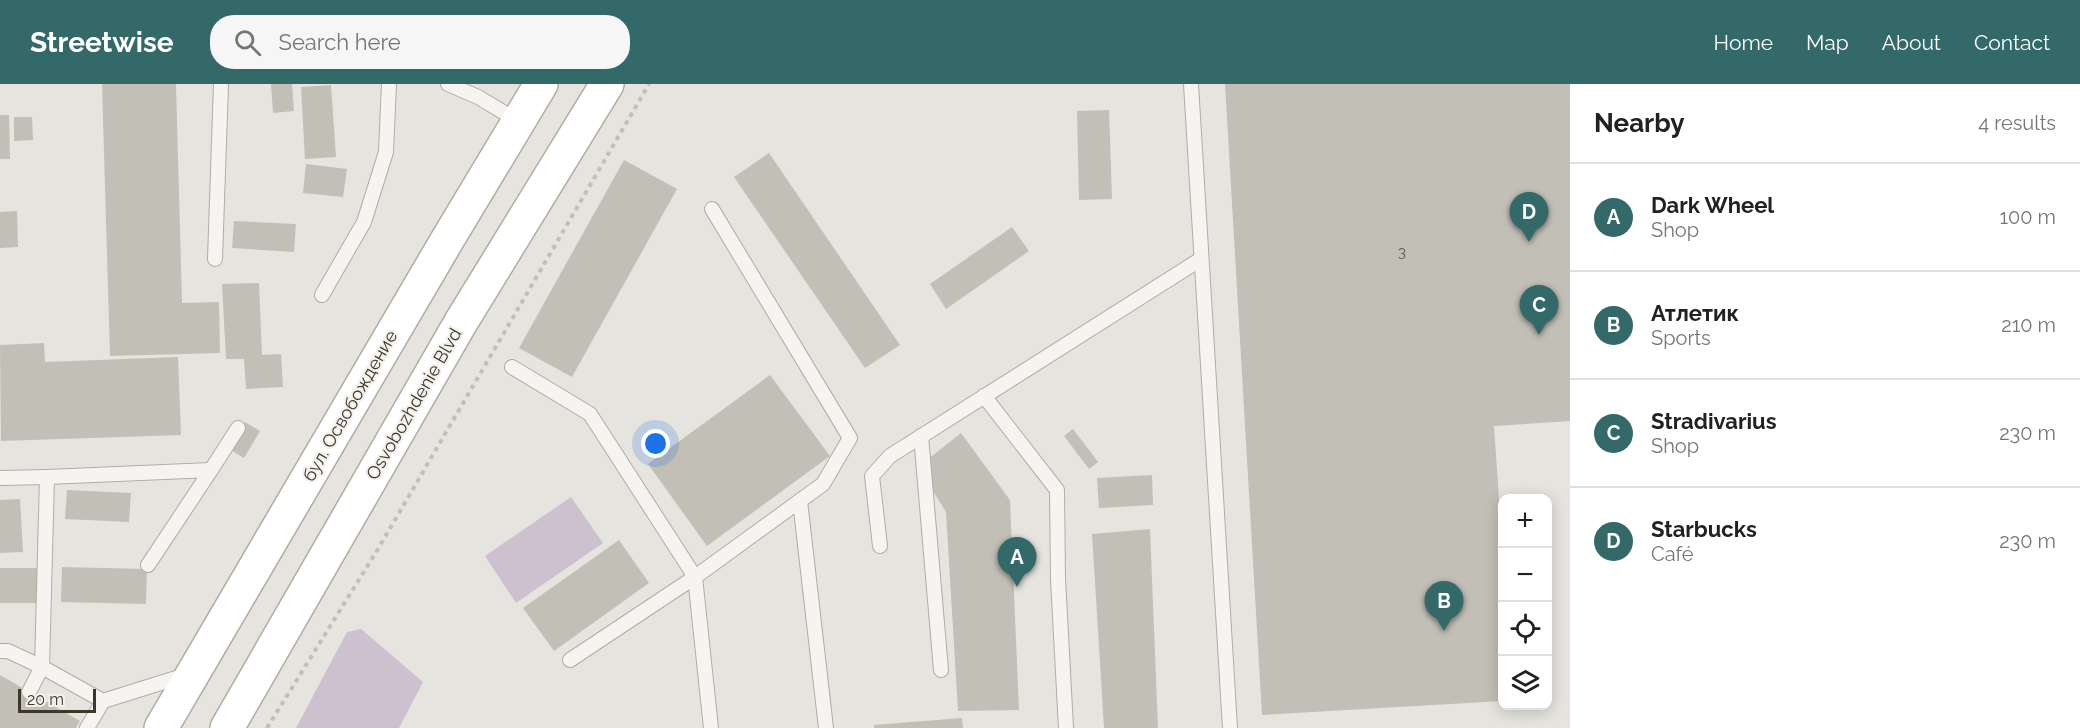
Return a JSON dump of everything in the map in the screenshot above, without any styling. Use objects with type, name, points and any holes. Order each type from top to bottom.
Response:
[{"type":"main road","name":"бул. Освобождение","points":[[160,728],[541,84]]},
{"type":"main road","name":"Osvobozhdenie Blvd","points":[[227,728],[461,322],[607,84]]},
{"type":"lane","points":[[215,258],[220,84]]},
{"type":"lane","points":[[322,295],[364,222],[386,152],[389,84]]},
{"type":"lane","points":[[448,84],[478,97],[518,122]]},
{"type":"lane","points":[[1191,84],[1230,728]]},
{"type":"lane","points":[[570,660],[695,577],[823,484],[850,438],[712,209]]},
{"type":"lane","points":[[880,546],[872,476],[890,456],[1202,259]]},
{"type":"lane","points":[[512,367],[590,414],[695,577],[711,728]]},
{"type":"lane","points":[[984,396],[1057,489],[1058,579],[1066,728]]},
{"type":"lane","points":[[148,565],[238,428]]},
{"type":"lane","points":[[921,436],[941,670]]},
{"type":"lane","points":[[0,478],[211,470]]},
{"type":"lane","points":[[29,692],[42,667],[47,477]]},
{"type":"lane","points":[[800,501],[826,728]]},
{"type":"lane","points":[[0,651],[8,651],[42,667],[103,700]]},
{"type":"lane","points":[[87,728],[103,700],[194,673]]},
{"type":"path","points":[[267,728],[378,549],[650,84]]},
{"type":"shaded area","points":[[571,497],[603,543],[516,603],[485,556]]},
{"type":"shaded area","points":[[361,629],[423,682],[399,728],[296,728],[347,632]]},
{"type":"building","points":[[102,84],[176,84],[182,303],[219,302],[220,353],[110,356]]},
{"type":"building","points":[[271,84],[292,84],[294,111],[273,113]]},
{"type":"building","points":[[1225,84],[1570,84],[1570,421],[1494,426],[1499,494],[1498,701],[1262,715]]},
{"type":"building","points":[[331,85],[336,157],[305,159],[301,87]]},
{"type":"building","points":[[1109,110],[1112,199],[1079,200],[1077,111]]},
{"type":"building","points":[[0,115],[9,115],[10,159],[0,159]]},
{"type":"building","points":[[14,117],[32,117],[33,140],[14,141]]},
{"type":"building","points":[[769,153],[900,345],[865,368],[734,177]]},
{"type":"building","points":[[624,160],[677,189],[572,377],[519,348]]},
{"type":"building","points":[[306,164],[347,169],[343,197],[303,193]]},
{"type":"building","points":[[17,211],[18,247],[0,248],[0,212]]},
{"type":"building","points":[[234,221],[296,224],[294,252],[232,248]]},
{"type":"building","points":[[1012,227],[1029,251],[946,309],[930,284]]},
{"type":"building","points":[[259,283],[262,355],[281,354],[283,387],[246,389],[244,359],[226,359],[222,284]]},
{"type":"building","points":[[44,343],[45,362],[178,357],[181,435],[1,441],[0,345]]},
{"type":"building","points":[[770,375],[830,456],[707,546],[648,464]]},
{"type":"building","points":[[245,422],[260,431],[244,458],[229,449]]},
{"type":"building","points":[[1073,429],[1098,462],[1089,469],[1064,436]]},
{"type":"building","points":[[961,433],[1010,500],[1019,710],[958,711],[946,512],[918,467]]},
{"type":"building","points":[[1152,475],[1153,505],[1099,508],[1097,478]]},
{"type":"building","points":[[67,490],[131,493],[129,522],[65,519]]},
{"type":"building","points":[[20,499],[23,552],[0,553],[0,500]]},
{"type":"building","points":[[1150,529],[1158,728],[1104,728],[1092,534]]},
{"type":"building","points":[[619,540],[649,583],[554,651],[523,608]]},
{"type":"building","points":[[62,567],[147,569],[146,604],[61,602]]},
{"type":"building","points":[[0,568],[39,568],[38,603],[0,603]]},
{"type":"building","points":[[0,675],[80,721],[76,728],[0,728]]},
{"type":"building","points":[[962,718],[963,728],[874,728],[874,725]]},
{"type":"place","name":"Starbucks","points":[[1529,242]]},
{"type":"place","name":"Stradivarius","points":[[1539,335]]},
{"type":"place","name":"Dark Wheel","points":[[1017,587]]},
{"type":"place","name":"Атлетик","points":[[1444,631]]}]
